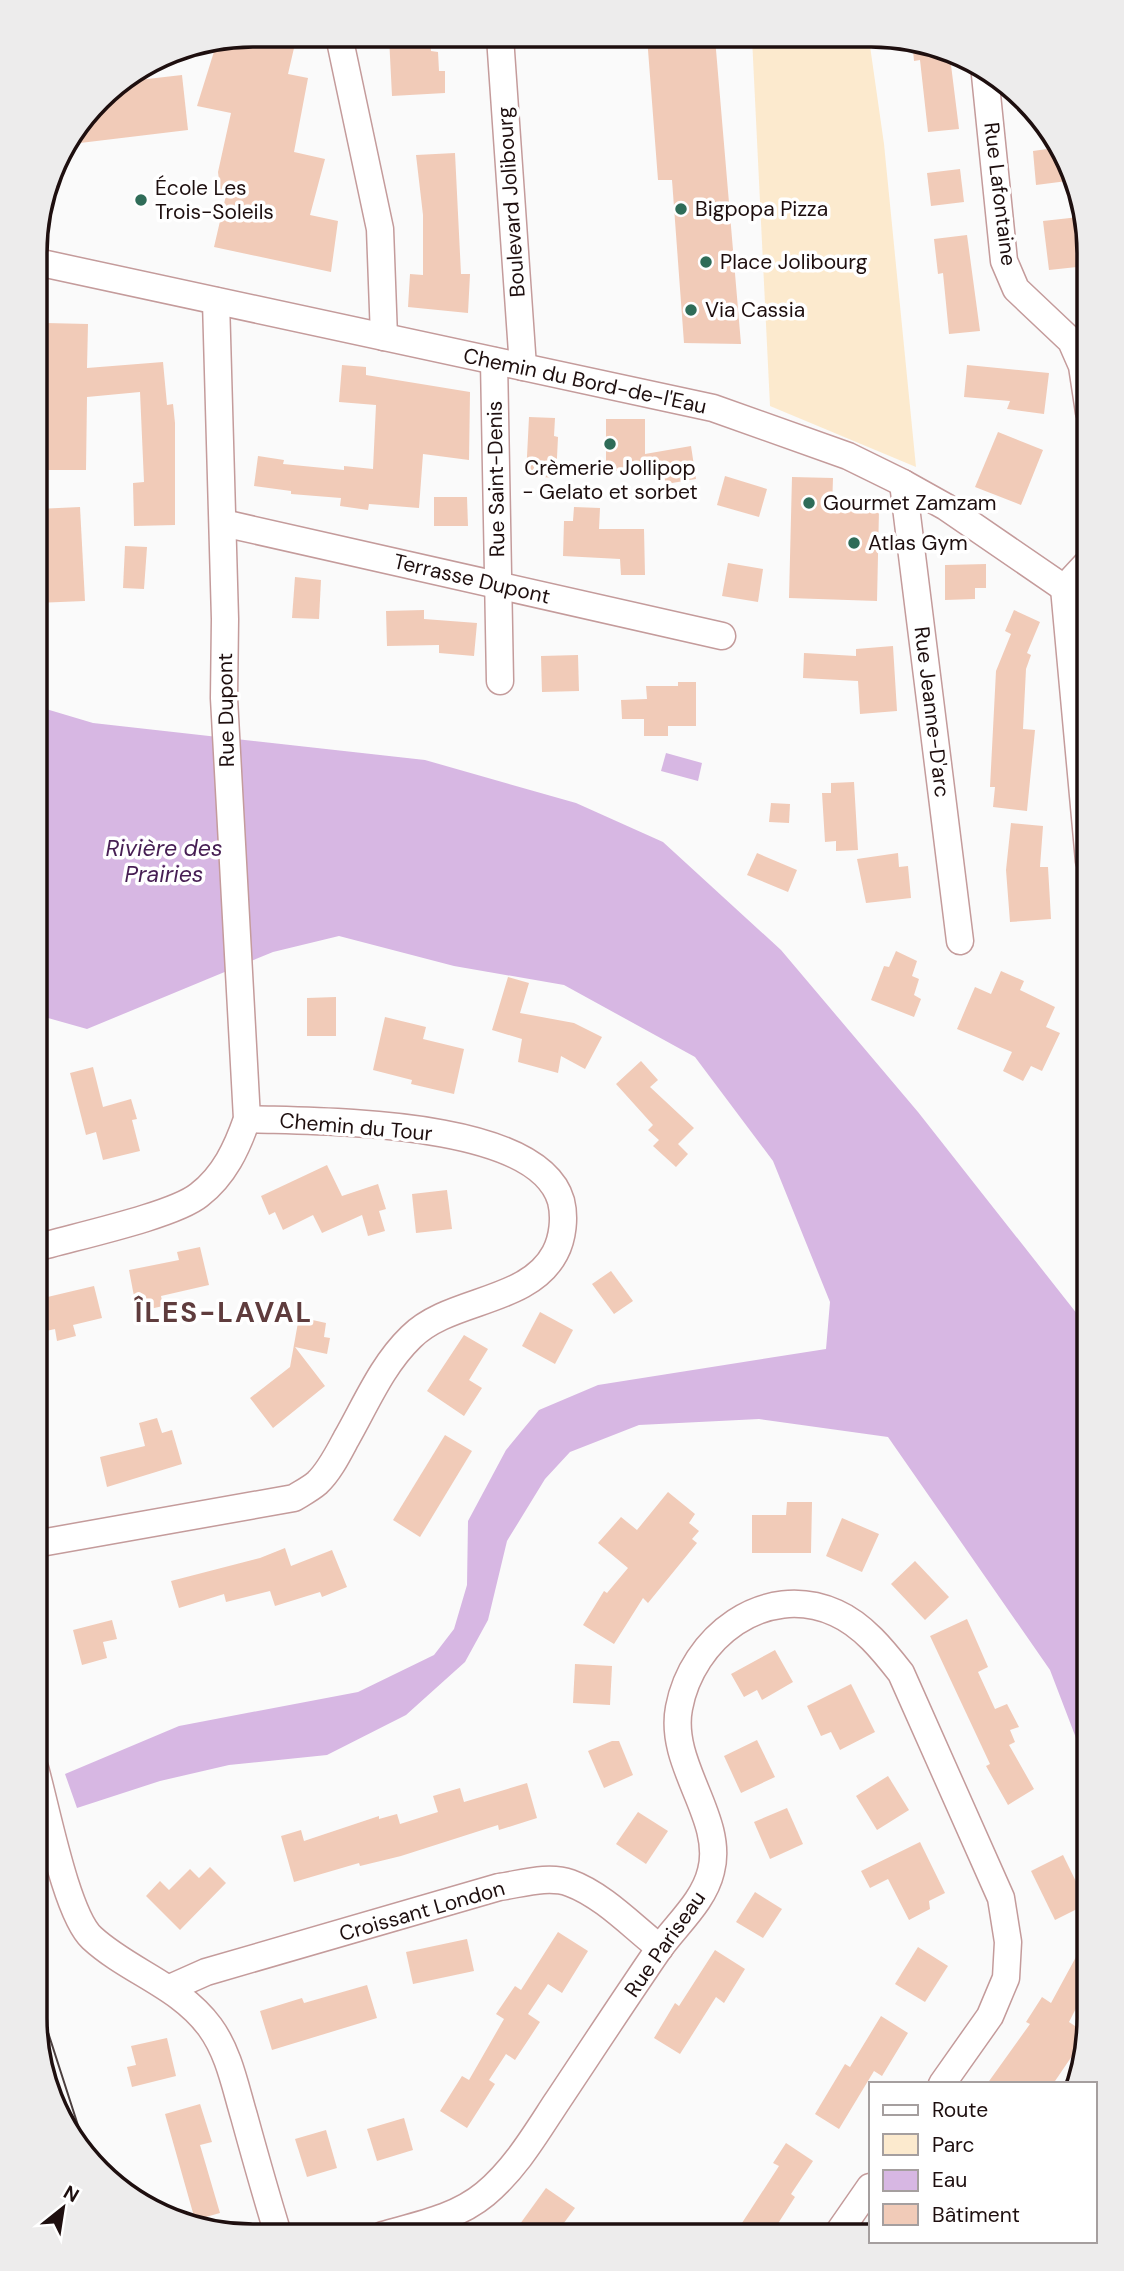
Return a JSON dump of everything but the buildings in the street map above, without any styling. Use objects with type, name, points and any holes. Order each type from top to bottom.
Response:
[{"type":"street","points":[[342,48],[380,229],[384,337]]},
{"type":"street","name":"Boulevard Jolibourg","points":[[501,48],[523,367]]},
{"type":"street","name":"Rue Lafontaine","points":[[986,83],[1004,261],[1016,289],[1072,341],[1077,353]]},
{"type":"street","name":"Chemin du Bord-de-l'Eau","points":[[48,264],[713,408],[848,456],[903,483],[946,508],[1064,588],[1077,600]]},
{"type":"street","name":"Rue Dupont","points":[[216,301],[223,523],[224,698],[247,1119]]},
{"type":"street","name":"Rue Saint-Denis","points":[[494,360],[500,681]]},
{"type":"street","name":"Rue Jeanne-D'arc","points":[[903,483],[960,941]]},
{"type":"street","name":"Terrasse Dupont","points":[[223,523],[722,636]]},
{"type":"street","points":[[1077,574],[1064,588],[1077,727]]},
{"type":"street","points":[[47,1245],[171,1209],[198,1197],[216,1179],[237,1148],[247,1119]]},
{"type":"street","name":"Chemin du Tour","points":[[47,1542],[294,1497],[318,1483],[337,1458],[391,1357],[413,1334],[440,1317],[516,1288],[539,1272],[555,1253],[564,1213],[558,1192],[546,1175],[528,1161],[496,1147],[385,1125],[247,1119]]},
{"type":"street","name":"Rue Pariseau","points":[[424,2224],[442,2219],[484,2195],[516,2161],[660,1948],[704,1891],[712,1869],[713,1841],[678,1746],[678,1711],[686,1678],[707,1645],[733,1621],[775,1606],[809,1606],[836,1613],[879,1645],[901,1673],[1001,1898],[1008,1942],[1006,1978],[990,2015],[943,2082]]},
{"type":"street","points":[[47,1812],[75,1914],[89,1936],[110,1953],[170,1987],[189,2003],[211,2028],[227,2058],[275,2224]]},
{"type":"street","name":"Croissant London","points":[[170,1987],[206,1972],[499,1887],[542,1880],[569,1883],[594,1896],[660,1948]]},
{"type":"street","points":[[844,2224],[869,2188]]},
{"type":"green space","points":[[752,47],[870,47],[884,144],[916,467],[770,406]]},
{"type":"water","name":"Rivière des Prairies","points":[[48,710],[93,723],[425,760],[576,803],[663,842],[781,950],[918,1112],[1076,1313],[1076,1738],[1050,1670],[888,1437],[759,1419],[639,1425],[570,1452],[545,1479],[507,1541],[488,1620],[465,1662],[406,1715],[327,1755],[229,1765],[160,1781],[77,1808],[65,1774],[179,1726],[358,1692],[434,1655],[454,1629],[467,1585],[468,1521],[506,1450],[539,1410],[598,1385],[826,1349],[830,1302],[773,1161],[695,1057],[564,985],[454,966],[339,936],[273,952],[87,1029],[48,1018]]},
{"type":"water","points":[[666,753],[702,763],[698,781],[661,771]]},
{"type":"tram line","points":[[48,2033],[78,2125]]},
{"type":"place","name":"École Les Trois-Soleils","points":[[141,200]]},
{"type":"place","name":"Bigpopa Pizza","points":[[681,209]]},
{"type":"place","name":"Place Jolibourg","points":[[706,262]]},
{"type":"place","name":"Via Cassia","points":[[691,310]]},
{"type":"place","name":"Crèmerie Jollipop - Gelato et sorbet","points":[[610,444]]},
{"type":"place","name":"Gourmet Zamzam","points":[[809,503]]},
{"type":"place","name":"Atlas Gym","points":[[854,543]]},
{"type":"district","name":"ÎLES-LAVAL","points":[[224,1312]]}]
